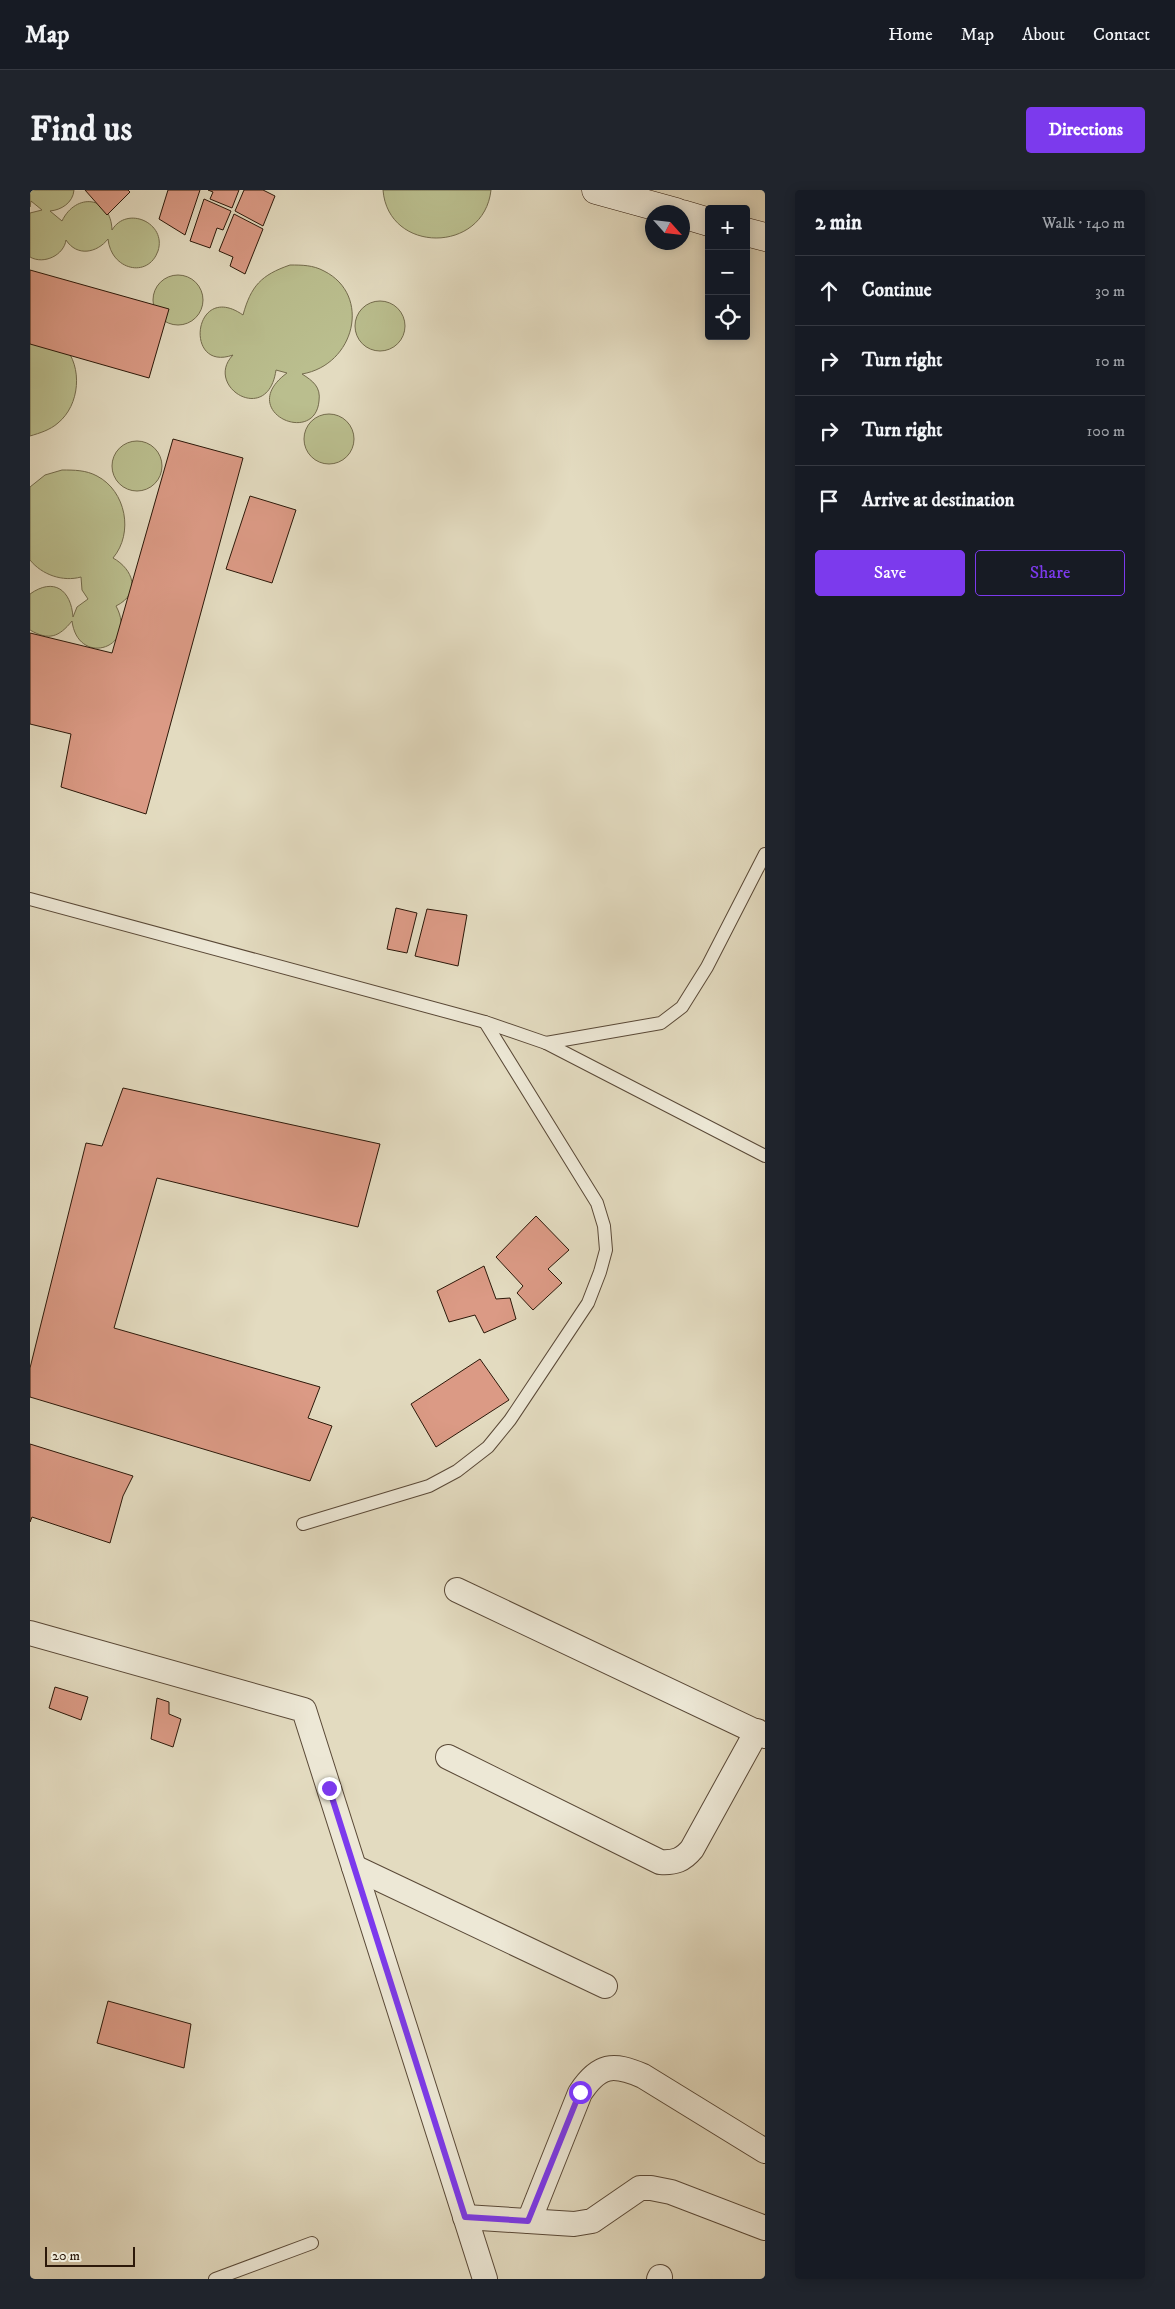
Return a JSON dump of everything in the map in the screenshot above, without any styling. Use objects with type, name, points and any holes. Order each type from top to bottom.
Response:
[{"type":"main road","points":[[596,190],[651,205]]},
{"type":"main road","points":[[690,216],[705,221]]},
{"type":"main road","points":[[750,233],[765,237]]},
{"type":"street","points":[[448,1757],[660,1862],[670,1863],[683,1859],[692,1849],[761,1734],[457,1590]]},
{"type":"street","points":[[30,1633],[304,1710],[485,2279]]},
{"type":"street","points":[[354,1867],[605,1986]]},
{"type":"street","points":[[528,2221],[580,2092],[590,2077],[607,2068],[625,2068],[644,2076],[765,2151]]},
{"type":"street","points":[[465,2217],[574,2224],[592,2220],[640,2188],[651,2188],[671,2192],[765,2228]]},
{"type":"lane","points":[[546,1043],[661,1023],[682,1007],[707,968],[765,854]]},
{"type":"lane","points":[[30,899],[485,1022],[546,1043],[765,1156]]},
{"type":"lane","points":[[303,1524],[429,1486],[457,1471],[488,1447],[510,1420],[588,1303],[600,1272],[606,1250],[604,1226],[597,1203],[485,1022]]},
{"type":"lane","points":[[214,2279],[312,2243]]},
{"type":"green space","points":[[30,190],[74,190],[71,199],[66,205],[50,211],[62,221],[76,205],[92,202],[106,210],[112,230],[119,223],[127,219],[136,218],[144,221],[157,232],[159,241],[158,251],[153,260],[139,268],[123,264],[116,258],[111,250],[108,239],[93,250],[87,251],[76,249],[66,240],[62,250],[52,257],[41,260],[30,257],[30,213],[42,210],[31,201],[30,207]]},
{"type":"green space","points":[[383,190],[491,190],[485,211],[472,226],[455,235],[436,238],[418,235],[401,226],[389,211]]},
{"type":"green space","points":[[290,265],[316,268],[324,271],[339,282],[348,296],[352,312],[351,328],[345,344],[335,357],[320,368],[302,374],[310,379],[319,392],[319,401],[314,415],[305,421],[293,422],[282,418],[273,411],[270,400],[273,387],[287,373],[276,370],[271,387],[262,396],[251,398],[240,396],[231,388],[226,378],[226,367],[233,355],[217,357],[206,351],[201,341],[200,329],[205,317],[213,309],[226,307],[243,315],[250,296],[259,283],[272,273]]},
{"type":"green space","points":[[178,275],[188,277],[196,282],[201,290],[203,300],[201,310],[196,318],[188,323],[178,325],[168,323],[160,318],[155,310],[153,300],[155,290],[160,282],[168,277]]},
{"type":"green space","points":[[380,301],[390,303],[398,308],[403,316],[405,326],[403,336],[398,344],[390,349],[380,351],[370,349],[362,344],[357,336],[355,326],[357,316],[362,308],[370,303]]},
{"type":"green space","points":[[30,328],[53,338],[64,346],[74,364],[76,386],[71,406],[58,423],[52,428],[30,436]]},
{"type":"green space","points":[[329,414],[339,416],[347,421],[352,429],[354,439],[352,449],[347,457],[339,462],[329,464],[319,462],[311,457],[306,449],[304,439],[306,429],[311,421],[319,416]]},
{"type":"green space","points":[[137,441],[147,443],[155,448],[160,456],[162,466],[160,476],[155,484],[147,489],[137,491],[127,489],[119,484],[114,476],[112,466],[114,456],[119,448],[127,443]]},
{"type":"green space","points":[[62,470],[75,470],[97,476],[115,492],[124,513],[123,537],[120,548],[113,558],[126,568],[132,581],[132,588],[124,601],[116,606],[121,621],[120,633],[114,642],[105,647],[95,648],[85,644],[77,636],[72,621],[63,631],[53,636],[43,635],[30,630],[30,594],[39,589],[54,587],[65,593],[72,608],[73,617],[77,607],[88,599],[82,590],[81,577],[67,579],[53,576],[40,570],[30,560],[30,487],[45,475]]},
{"type":"building","points":[[85,190],[128,190],[130,192],[107,215]]},
{"type":"building","points":[[168,190],[200,190],[185,235],[159,219]]},
{"type":"building","points":[[208,190],[239,190],[232,208],[210,199],[213,192]]},
{"type":"building","points":[[244,190],[263,190],[275,196],[263,226],[235,211]]},
{"type":"building","points":[[204,199],[231,211],[223,230],[217,228],[210,248],[190,241]]},
{"type":"building","points":[[234,214],[263,229],[245,274],[230,266],[233,257],[219,251]]},
{"type":"building","points":[[30,270],[169,309],[149,378],[30,344]]},
{"type":"building","points":[[173,439],[243,458],[146,814],[61,787],[71,734],[30,724],[30,633],[112,653]]},
{"type":"building","points":[[250,496],[296,510],[272,583],[226,569]]},
{"type":"building","points":[[396,908],[417,913],[407,953],[387,949]]},
{"type":"building","points":[[427,909],[467,915],[458,966],[415,956]]},
{"type":"building","points":[[123,1088],[380,1144],[358,1227],[157,1178],[114,1328],[320,1387],[308,1418],[332,1426],[310,1481],[30,1397],[30,1368],[86,1143],[102,1146]]},
{"type":"building","points":[[536,1216],[569,1250],[548,1269],[562,1283],[533,1310],[517,1293],[523,1286],[496,1257]]},
{"type":"building","points":[[484,1266],[496,1299],[510,1298],[516,1319],[484,1333],[475,1315],[449,1322],[437,1291]]},
{"type":"building","points":[[480,1359],[509,1400],[436,1447],[411,1404]]},
{"type":"building","points":[[30,1444],[133,1476],[123,1496],[110,1543],[32,1517],[30,1522]]},
{"type":"building","points":[[55,1687],[88,1697],[81,1720],[49,1708]]},
{"type":"building","points":[[157,1698],[169,1702],[169,1714],[181,1719],[173,1747],[151,1739]]},
{"type":"building","points":[[108,2001],[191,2024],[184,2068],[97,2043]]},
{"type":"route","points":[[329,1788],[465,2217],[528,2221],[580,2092]]}]
